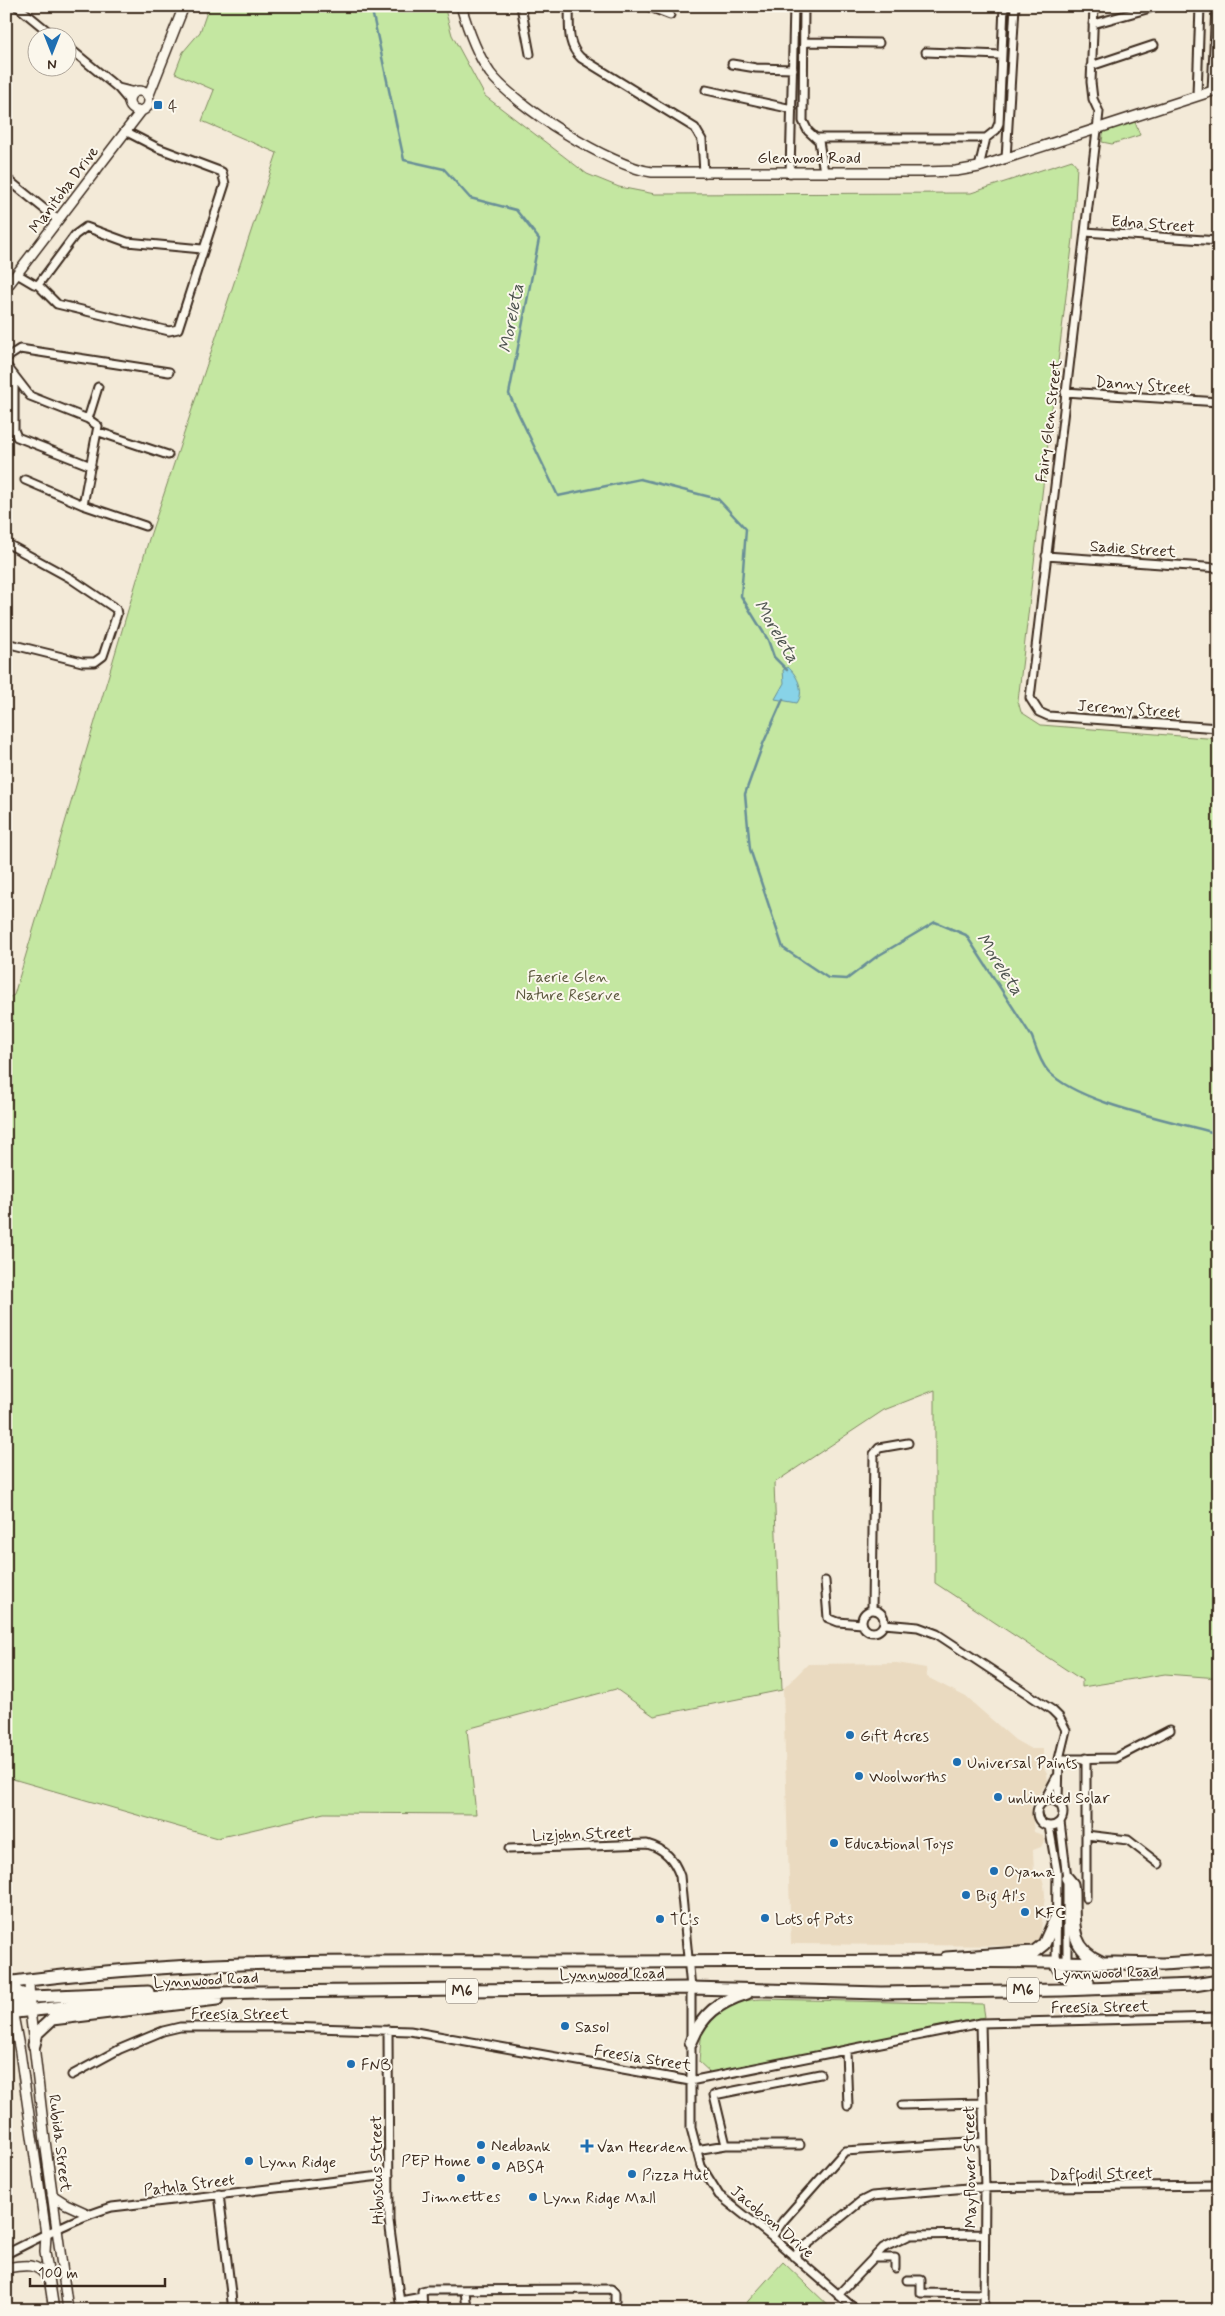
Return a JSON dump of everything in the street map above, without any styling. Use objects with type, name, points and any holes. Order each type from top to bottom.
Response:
[{"type":"main road","points":[[1067,1878],[1072,1884],[1073,1890],[1076,1939],[1086,1954],[1104,1963]]},
{"type":"main road","points":[[922,1963],[958,1956],[1023,1955],[1034,1952],[1044,1944],[1055,1920]]},
{"type":"main road","name":"Lynnwood Road","points":[[6,1983],[126,1970],[301,1961],[782,1960],[922,1963],[1163,1964],[1219,1960]]},
{"type":"main road","points":[[1061,1964],[1066,1978],[1074,1982],[1219,1979]]},
{"type":"main road","points":[[1034,1990],[1057,1988],[1066,1978]]},
{"type":"main road","name":"Lynnwood Road","points":[[10,2013],[189,1994],[258,1992],[691,1988],[881,1993],[1194,1985],[1219,1979]]},
{"type":"main road","points":[[6,1983],[15,1991],[29,1997],[141,1992],[189,1994]]},
{"type":"main road","points":[[691,2042],[700,2022],[713,2008],[729,1998],[756,1990]]},
{"type":"main road","points":[[34,2045],[38,2033],[52,2019],[186,2004],[258,1992]]},
{"type":"main road","points":[[8,1998],[30,2010]]},
{"type":"street","points":[[17,6],[44,28]]},
{"type":"street","points":[[78,55],[118,88],[137,110],[142,110],[148,105],[148,97],[155,74],[184,6]]},
{"type":"street","name":"Glenwood Road","points":[[462,6],[473,41],[483,62],[502,87],[527,108],[622,165],[652,172],[948,172],[979,167],[1006,159],[1216,90]]},
{"type":"street","points":[[521,6],[530,54]]},
{"type":"street","points":[[569,6],[570,39],[573,50],[581,58],[695,128],[702,140],[704,173]]},
{"type":"street","points":[[647,6],[670,16]]},
{"type":"street","points":[[790,173],[794,6]]},
{"type":"street","points":[[804,6],[803,121],[808,131],[821,146],[824,172]]},
{"type":"street","points":[[979,167],[986,138],[996,130],[999,123],[1004,6]]},
{"type":"street","points":[[1006,159],[1015,6]]},
{"type":"street","name":"Fairy Glen Street","points":[[1039,712],[1032,704],[1030,693],[1100,112],[1093,99],[1091,66],[1094,6]]},
{"type":"street","points":[[1197,96],[1200,6]]},
{"type":"street","points":[[1216,6],[1216,90]]},
{"type":"street","points":[[1093,24],[1154,7]]},
{"type":"street","points":[[804,42],[879,43]]},
{"type":"street","points":[[1091,66],[1154,45]]},
{"type":"street","points":[[926,52],[1001,55]]},
{"type":"street","points":[[732,64],[756,68],[793,70]]},
{"type":"street","points":[[130,104],[136,91],[155,74]]},
{"type":"street","points":[[118,88],[144,92],[148,97]]},
{"type":"street","points":[[706,90],[792,109]]},
{"type":"street","name":"Manitoba Drive","points":[[125,131],[129,123],[130,104]]},
{"type":"street","name":"Manitoba Drive","points":[[6,288],[142,110]]},
{"type":"street","points":[[18,274],[38,285],[57,304],[172,331],[179,326],[202,249],[225,184],[224,175],[222,172],[158,148],[125,131]]},
{"type":"street","points":[[816,138],[986,138]]},
{"type":"street","points":[[6,178],[58,220]]},
{"type":"street","points":[[38,285],[75,235],[86,227],[134,243],[202,249]]},
{"type":"street","name":"Edna Street","points":[[1085,232],[1219,241]]},
{"type":"street","points":[[6,358],[20,349],[169,372]]},
{"type":"street","points":[[6,365],[30,396],[96,423],[99,432],[83,505]]},
{"type":"street","points":[[14,376],[14,430],[17,437],[91,466]]},
{"type":"street","points":[[88,419],[98,386]]},
{"type":"street","name":"Danny Street","points":[[1065,392],[1219,402]]},
{"type":"street","points":[[99,432],[168,455]]},
{"type":"street","points":[[24,480],[83,505],[145,526]]},
{"type":"street","points":[[6,542],[94,593],[116,608],[117,614],[104,656],[95,662],[82,662],[6,643]]},
{"type":"street","name":"Sadie Street","points":[[1046,556],[1219,568]]},
{"type":"street","name":"Jeremy Street","points":[[1039,712],[1057,717],[1219,728]]},
{"type":"street","points":[[872,1610],[874,1454],[879,1448],[908,1443]]},
{"type":"street","points":[[825,1581],[828,1618],[838,1622],[862,1624]]},
{"type":"street","points":[[872,1610],[882,1614],[884,1624],[880,1630],[873,1633],[866,1630],[862,1624],[865,1613],[872,1610]]},
{"type":"street","points":[[884,1624],[918,1627],[937,1634],[1052,1710],[1059,1717],[1066,1730],[1059,1759],[1058,1775],[1058,1801],[1063,1809],[1060,1822],[1067,1878],[1061,1964]]},
{"type":"street","points":[[1059,1759],[1121,1756],[1170,1730]]},
{"type":"street","points":[[1086,1758],[1086,1898]]},
{"type":"street","points":[[1058,1775],[1044,1801],[1038,1806],[1037,1817],[1041,1823],[1049,1826],[1060,1822]]},
{"type":"street","points":[[1044,1801],[1058,1801]]},
{"type":"street","points":[[1049,1826],[1056,1872],[1055,1920],[1061,1964]]},
{"type":"street","points":[[1086,1835],[1128,1840],[1159,1864]]},
{"type":"street","name":"Lizjohn Street","points":[[509,1849],[646,1844],[656,1846],[666,1852],[676,1865],[680,1876],[689,1961]]},
{"type":"street","name":"Jacobson Drive","points":[[689,1961],[691,1988],[691,2128],[701,2166],[719,2195],[772,2237],[856,2310]]},
{"type":"street","name":"Rubida Street","points":[[29,1980],[34,2045],[68,2310]]},
{"type":"street","name":"Rubida Street","points":[[6,1983],[46,2234],[45,2252],[54,2310]]},
{"type":"street","name":"Freesia Street","points":[[72,2075],[120,2049],[163,2031],[180,2027],[410,2031],[690,2081],[981,2023],[1219,2017]]},
{"type":"street","name":"Mayflower Street","points":[[981,2023],[985,2189],[984,2310]]},
{"type":"street","name":"Hibuscus Street","points":[[388,2030],[389,2221],[401,2310]]},
{"type":"street","points":[[846,2050],[848,2106]]},
{"type":"street","points":[[726,2145],[714,2095],[820,2074]]},
{"type":"street","points":[[902,2105],[982,2103]]},
{"type":"street","points":[[772,2237],[783,2221],[845,2151],[983,2142]]},
{"type":"street","points":[[696,2150],[726,2145],[800,2145]]},
{"type":"street","name":"Patula Street","points":[[6,2254],[88,2214],[112,2208],[388,2175]]},
{"type":"street","name":"Daffodil Street","points":[[793,2256],[866,2198],[878,2195],[968,2188],[1219,2185]]},
{"type":"street","points":[[219,2194],[233,2310]]},
{"type":"street","points":[[52,2195],[88,2214]]},
{"type":"street","points":[[838,2294],[883,2248],[910,2235],[984,2234]]},
{"type":"street","points":[[873,2258],[895,2258],[895,2268]]},
{"type":"street","points":[[6,2268],[24,2266],[39,2268],[50,2285]]},
{"type":"street","points":[[907,2280],[922,2280],[921,2293],[984,2294]]},
{"type":"street","points":[[423,2310],[422,2291],[426,2290],[611,2289],[614,2293],[615,2310]]},
{"type":"street","points":[[465,2290],[467,2310]]},
{"type":"street","points":[[400,2301],[422,2297]]},
{"type":"shaded area","points":[[897,1663],[926,1668],[927,1677],[966,1697],[1015,1740],[1031,1749],[1043,1749],[1043,1766],[1047,1773],[1048,1782],[1031,1803],[1034,1832],[1043,1835],[1044,1841],[1041,1847],[1033,1850],[1034,1874],[1041,1877],[1045,1896],[1040,1938],[1032,1946],[791,1944],[783,1689],[808,1664]]},
{"type":"green space","name":"Faerie Glen Nature Reserve","points":[[209,6],[444,6],[452,35],[485,96],[587,174],[619,187],[655,194],[971,193],[1072,160],[1077,166],[1073,239],[1055,386],[1050,398],[1053,400],[1018,701],[1021,712],[1041,725],[1219,739],[1219,1678],[1165,1674],[1082,1687],[1082,1680],[935,1583],[935,1390],[884,1410],[774,1483],[782,1690],[654,1716],[616,1689],[467,1729],[476,1814],[324,1813],[217,1838],[6,1777],[6,999],[14,995],[149,539],[277,153],[202,121],[214,90],[175,73],[183,52],[200,32]]},
{"type":"green space","points":[[1133,117],[1140,135],[1112,144],[1102,142],[1104,127]]},
{"type":"green space","points":[[762,1999],[983,2004],[985,2017],[712,2074],[699,2062],[702,2027],[722,2009],[743,2001]]},
{"type":"green space","points":[[783,2262],[833,2310],[740,2310]]},
{"type":"water","points":[[788,667],[795,675],[799,684],[800,694],[797,703],[775,699],[784,683],[783,670]]},
{"type":"waterway","name":"Moreleta","points":[[371,6],[404,160],[444,169],[470,198],[516,210],[539,239],[509,394],[558,496],[640,479],[718,499],[746,529],[741,596],[768,640],[774,657],[787,670]]},
{"type":"waterway","name":"Moreleta","points":[[783,699],[763,744],[745,794],[750,849],[783,948],[828,978],[847,979],[876,957],[935,922],[966,935],[1032,1037],[1038,1055],[1045,1067],[1062,1083],[1081,1093],[1128,1110],[1219,1134]]},
{"type":"place","name":"4","points":[[158,105]]},
{"type":"place","name":"Gift Acres","points":[[850,1735]]},
{"type":"place","name":"Universal Paints","points":[[957,1762]]},
{"type":"place","name":"Woolworths","points":[[859,1776]]},
{"type":"place","name":"unlimited Solar","points":[[998,1797]]},
{"type":"place","name":"Educational Toys","points":[[834,1843]]},
{"type":"place","name":"Oyama","points":[[994,1871]]},
{"type":"place","name":"Big Al's","points":[[966,1895]]},
{"type":"place","name":"KFC","points":[[1025,1912]]},
{"type":"place","name":"Lots of Pots","points":[[765,1918]]},
{"type":"place","name":"TC's","points":[[660,1919]]},
{"type":"place","name":"Sasol","points":[[565,2026]]},
{"type":"place","name":"FNB","points":[[351,2064]]},
{"type":"place","name":"Nedbank","points":[[481,2145]]},
{"type":"place","name":"Van Heerden","points":[[587,2146]]},
{"type":"place","name":"PEP Home","points":[[481,2160]]},
{"type":"place","name":"Lynn Ridge","points":[[249,2161]]},
{"type":"place","name":"ABSA","points":[[496,2166]]},
{"type":"place","name":"Pizza Hut","points":[[632,2174]]},
{"type":"place","name":"Jimnettes","points":[[461,2178]]},
{"type":"place","name":"Lynn Ridge Mall","points":[[533,2197]]}]
